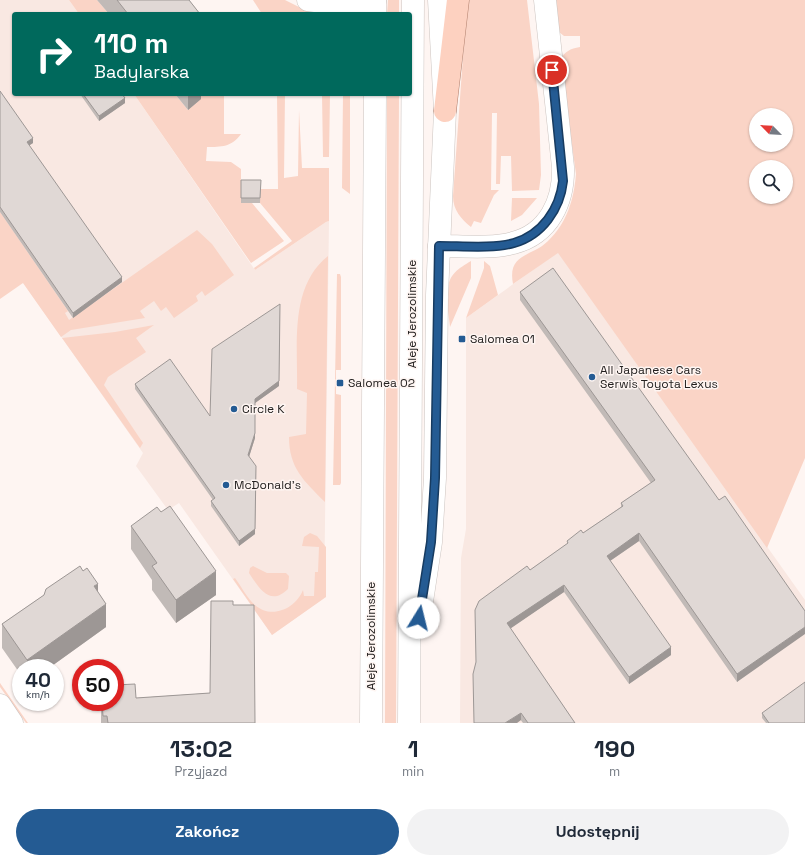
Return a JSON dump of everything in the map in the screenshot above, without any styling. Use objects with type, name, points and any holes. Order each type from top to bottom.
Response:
[{"type":"main road","points":[[308,0],[375,5]]},
{"type":"main road","name":"Aleje Jerozolimskie","points":[[409,723],[413,0]]},
{"type":"main road","points":[[439,0],[445,110]]},
{"type":"main road","points":[[409,678],[431,542],[435,471],[439,246],[445,110],[458,0]]},
{"type":"main road","points":[[439,246],[502,245],[520,241],[534,233],[546,222],[560,198],[563,181],[563,167],[545,0]]},
{"type":"main road","name":"Aleje Jerozolimskie","points":[[371,723],[375,96]]},
{"type":"main road","points":[[0,705],[12,723]]},
{"type":"shaded area","points":[[0,0],[69,0],[78,12],[12,12],[12,96],[135,96],[255,270],[329,221],[324,598],[272,635],[179,503],[168,510],[136,466],[143,453],[0,250]]},
{"type":"shaded area","points":[[69,0],[97,0],[107,12],[78,12]]},
{"type":"shaded area","points":[[253,0],[285,0],[303,9],[316,11],[316,12],[261,12]]},
{"type":"shaded area","points":[[388,0],[399,0],[399,12],[387,12]]},
{"type":"shaded area","points":[[467,0],[527,0],[539,104],[541,175],[539,190],[512,191],[511,156],[501,156],[500,184],[496,184],[497,113],[492,113],[491,190],[499,190],[494,195],[481,223],[474,221],[471,227],[458,214],[453,201]]},
{"type":"shaded area","points":[[556,0],[805,0],[805,458],[767,548],[558,253],[513,284],[512,274],[517,261],[542,246],[555,234],[565,218],[573,192],[576,174],[560,60],[568,51],[580,47],[580,36],[564,36],[559,32]]},
{"type":"shaded area","points":[[135,96],[177,96],[188,110],[199,96],[224,96],[224,134],[241,134],[234,142],[230,144],[207,147],[206,161],[231,162],[241,169],[241,185],[252,203],[284,241],[251,263]]},
{"type":"shaded area","points":[[277,96],[285,96],[284,178],[298,176],[299,110],[302,168],[329,168],[329,221],[255,270],[254,268],[292,241],[260,203],[260,189],[278,189]]},
{"type":"shaded area","points":[[322,96],[330,96],[329,157],[323,157]]},
{"type":"shaded area","points":[[343,96],[350,96],[350,194],[342,188]]},
{"type":"shaded area","points":[[387,96],[399,96],[396,723],[385,723]]},
{"type":"shaded area","points":[[512,198],[537,198],[522,215],[511,221]]},
{"type":"shaded area","points":[[0,212],[68,311],[65,313],[69,320],[197,230],[212,244],[234,275],[205,296],[202,291],[196,296],[198,301],[174,318],[166,307],[161,311],[154,301],[140,311],[145,318],[71,330],[61,337],[23,283],[0,299]]},
{"type":"shaded area","points":[[558,252],[805,600],[805,723],[460,723],[461,558],[466,529],[466,318]]},
{"type":"shaded area","points":[[328,256],[325,502],[304,480],[295,466],[290,448],[289,437],[306,434],[307,393],[297,389],[297,336],[301,300],[307,284],[316,269]]},
{"type":"shaded area","points":[[471,261],[471,278],[450,327],[447,303],[448,285],[455,272]]},
{"type":"shaded area","points":[[484,261],[490,266],[498,295],[466,318],[484,268]]},
{"type":"shaded area","points":[[337,274],[340,274],[341,277],[341,370],[336,370],[336,394],[341,395],[341,483],[340,485],[333,485]]},
{"type":"shaded area","points":[[154,325],[136,338],[146,352],[108,377],[104,385],[143,443],[140,448],[62,338],[115,332]]},
{"type":"shaded area","points":[[310,533],[317,536],[326,547],[326,597],[272,635],[233,579],[235,578],[255,605],[269,612],[276,612],[289,607],[300,596],[303,590],[304,596],[314,596],[315,572],[318,572],[319,547],[302,546],[304,537]]},
{"type":"shaded area","points":[[253,566],[267,573],[286,573],[289,576],[288,589],[282,594],[270,596],[261,589],[249,573],[250,568]]},
{"type":"shaded area","points":[[0,683],[12,700],[12,704],[0,687]]},
{"type":"shaded area","points":[[17,711],[20,711],[28,723],[26,723]]},
{"type":"building","points":[[117,0],[189,0],[198,12],[126,12]]},
{"type":"building","points":[[0,91],[33,138],[27,142],[122,277],[73,313],[0,207]]},
{"type":"building","points":[[84,96],[124,96],[125,98],[99,116]]},
{"type":"building","points":[[241,180],[261,180],[260,198],[241,198]]},
{"type":"building","points":[[553,268],[719,500],[725,496],[805,611],[805,627],[737,674],[639,533],[607,556],[671,647],[629,677],[564,585],[507,623],[575,723],[528,723],[521,713],[505,723],[474,723],[473,674],[476,662],[475,610],[479,601],[527,566],[530,570],[568,543],[567,541],[581,530],[583,533],[623,506],[621,503],[655,480],[520,292]]},
{"type":"building","points":[[280,304],[279,381],[255,399],[255,433],[248,455],[256,466],[255,529],[239,541],[211,501],[215,498],[135,384],[170,359],[210,416],[212,349]]},
{"type":"building","points":[[170,506],[216,571],[176,600],[152,566],[157,563],[131,526],[157,507],[161,512]]},
{"type":"building","points":[[80,566],[83,571],[87,568],[98,584],[94,586],[106,604],[26,659],[2,624],[44,595],[46,589]]},
{"type":"building","points":[[211,601],[233,601],[233,605],[254,605],[255,723],[108,723],[107,716],[103,716],[103,711],[124,711],[124,685],[135,684],[136,698],[210,693]]},
{"type":"building","points":[[805,682],[805,723],[769,723],[762,713]]},
{"type":"place","name":"Salomea 01","points":[[462,339]]},
{"type":"place","name":"All Japanese Cars Serwis Toyota Lexus","points":[[592,377]]},
{"type":"place","name":"Salomea 02","points":[[340,383]]},
{"type":"place","name":"Circle K","points":[[234,409]]},
{"type":"place","name":"McDonald's","points":[[226,485]]},
{"type":"route","points":[[419,618],[431,542],[435,478],[439,246],[502,245],[514,243],[534,233],[552,215],[560,198],[563,181],[563,167],[552,70]]}]
